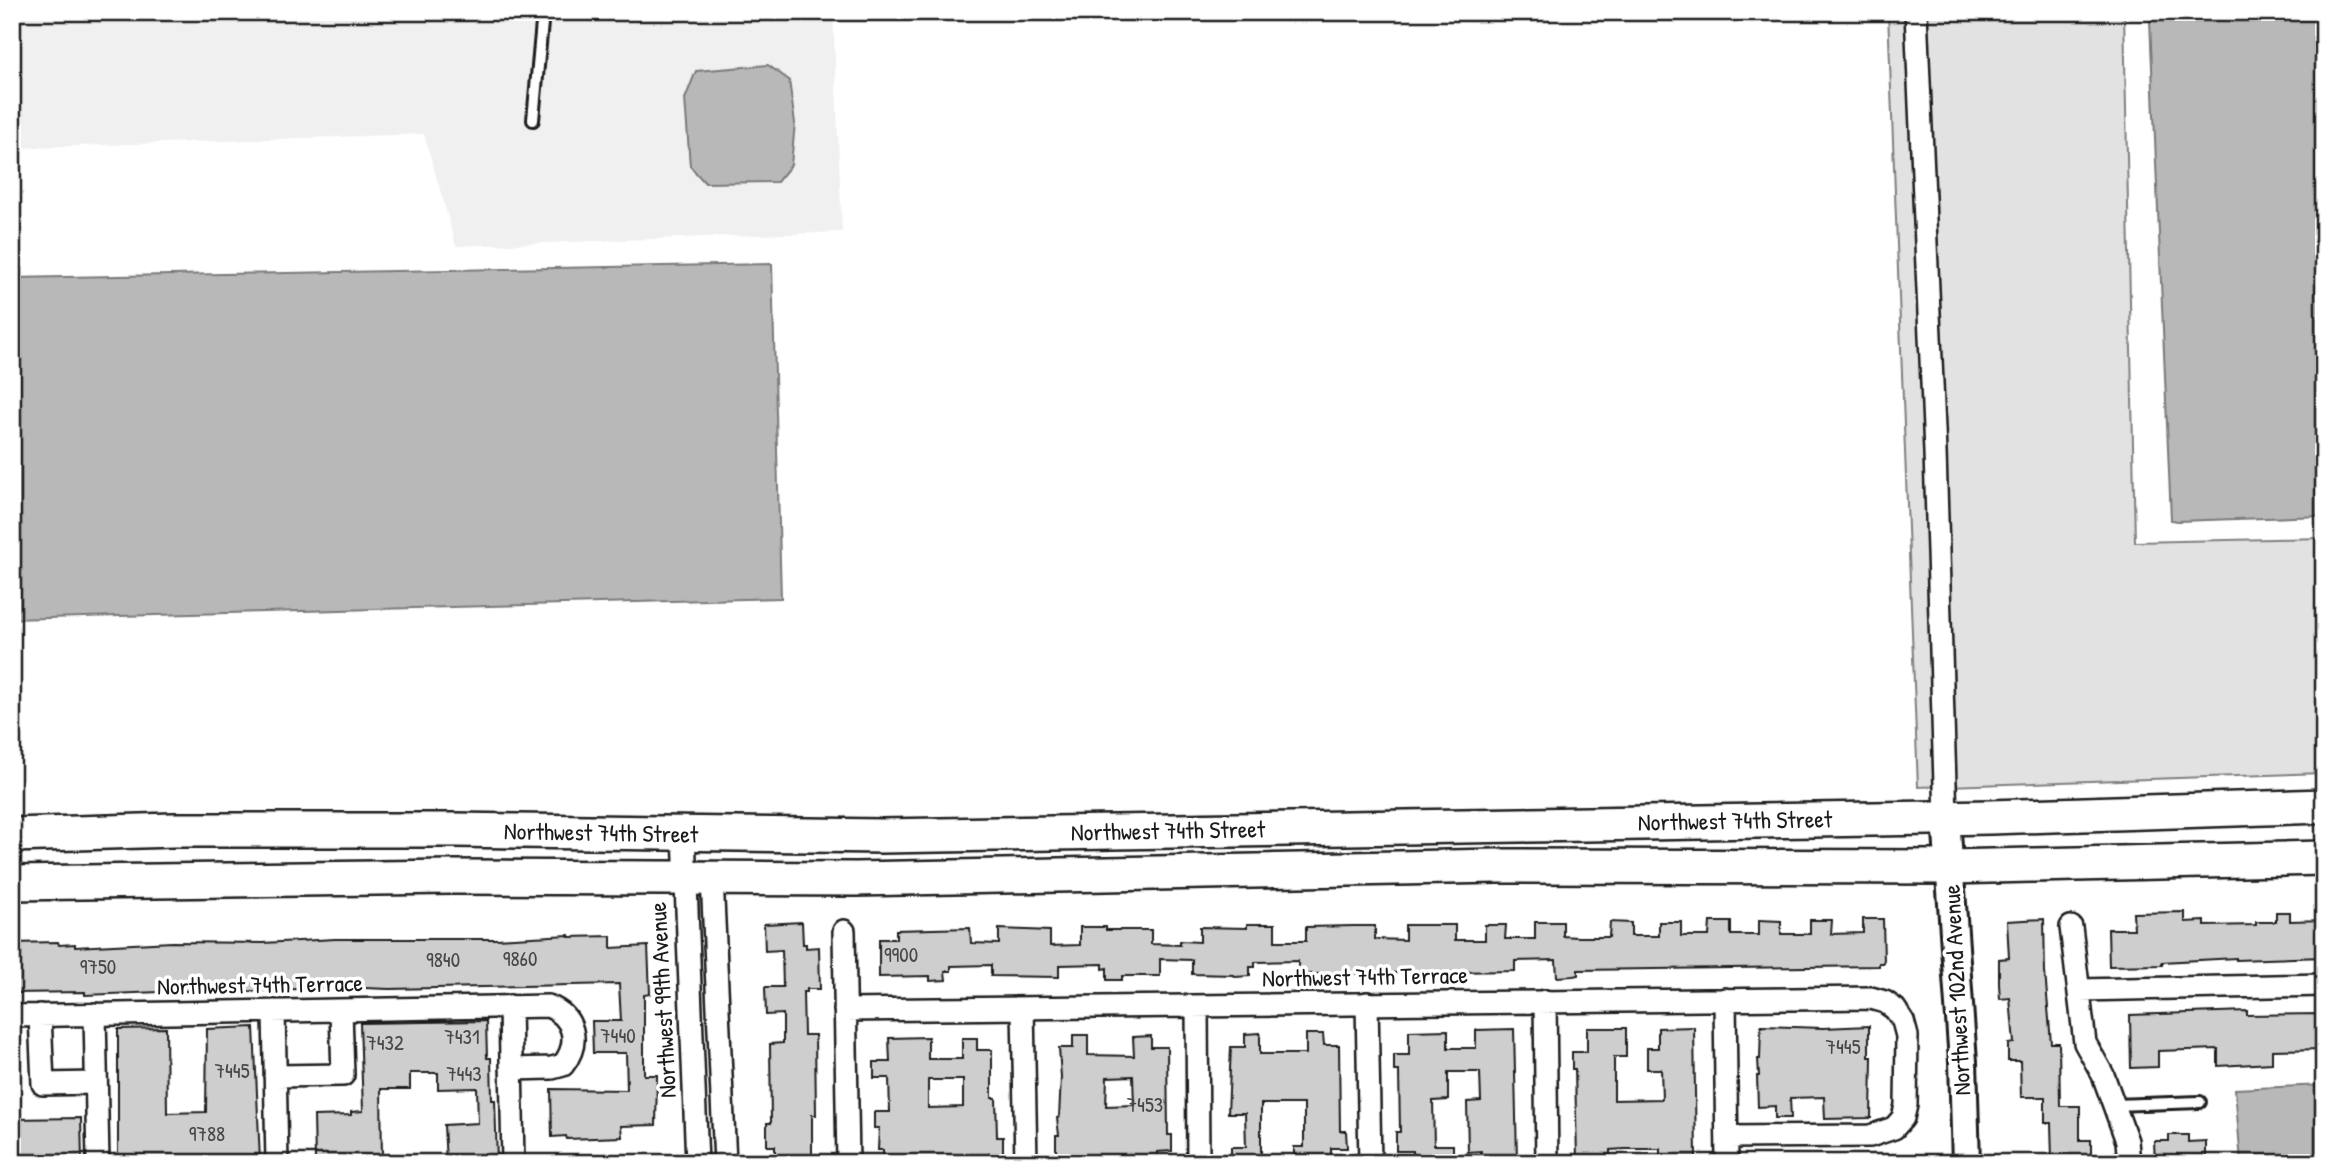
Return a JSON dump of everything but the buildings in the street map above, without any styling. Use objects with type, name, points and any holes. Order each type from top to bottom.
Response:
[{"type":"main road","name":"Northwest 74th Street","points":[[12,835],[173,830],[455,830],[896,836],[1947,818],[2324,806]]},
{"type":"main road","name":"Northwest 74th Street","points":[[12,883],[466,877],[856,879],[1497,866],[1950,867],[2324,858]]},
{"type":"street","points":[[1916,12],[1947,818]]},
{"type":"street","name":"Northwest 102nd Avenue","points":[[1947,818],[1963,1062],[1966,1163]]},
{"type":"street","name":"Northwest 99th Avenue","points":[[684,834],[698,877],[725,1163]]},
{"type":"street","name":"Northwest 99th Avenue","points":[[697,1163],[698,877]]},
{"type":"street","points":[[2071,927],[2085,1042],[2103,1075],[2114,1105],[2127,1141],[2129,1163]]},
{"type":"street","points":[[844,931],[848,1163]]},
{"type":"street","points":[[2079,990],[2324,985]]},
{"type":"street","name":"Northwest 74th Terrace","points":[[845,1010],[1871,998],[1885,1002],[1895,1009],[1905,1028],[1906,1105],[1903,1118],[1895,1128],[1870,1136],[1727,1138]]},
{"type":"street","points":[[1725,999],[1727,1163]]},
{"type":"street","points":[[1545,1001],[1547,1163]]},
{"type":"street","points":[[1367,1003],[1371,1161]]},
{"type":"street","points":[[511,1069],[552,1068],[563,1065],[572,1048],[569,1019],[561,1011],[548,1006],[510,1006],[511,1069],[513,1163]]},
{"type":"street","name":"Northwest 74th Terrace","points":[[12,1016],[510,1006]]},
{"type":"street","points":[[1196,1006],[1198,1163]]},
{"type":"street","points":[[1023,1008],[1026,1163]]},
{"type":"street","points":[[275,1076],[343,1075],[341,1010]]},
{"type":"street","points":[[274,1011],[277,1163]]},
{"type":"street","points":[[95,1014],[98,1163]]},
{"type":"street","points":[[40,1015],[43,1084],[96,1083]]},
{"type":"lane","points":[[533,120],[543,12]]},
{"type":"lane","points":[[2114,1105],[2200,1102]]},
{"type":"shaded area","points":[[12,12],[833,12],[842,232],[456,246],[424,134],[12,148]]},
{"type":"shaded area","points":[[1888,12],[2124,12],[2135,542],[2324,538],[2324,773],[1918,787]]},
{"type":"shaded area","points":[[2324,14],[2324,516],[2171,520],[2150,20],[2165,17]]},
{"type":"shaded area","points":[[768,65],[789,80],[795,123],[791,165],[777,182],[705,183],[690,166],[685,99],[696,71]]},
{"type":"shaded area","points":[[772,264],[781,598],[12,619],[12,278]]},
{"type":"shaded area","points":[[2324,1085],[2324,1163],[2241,1163],[2235,1089]]}]
